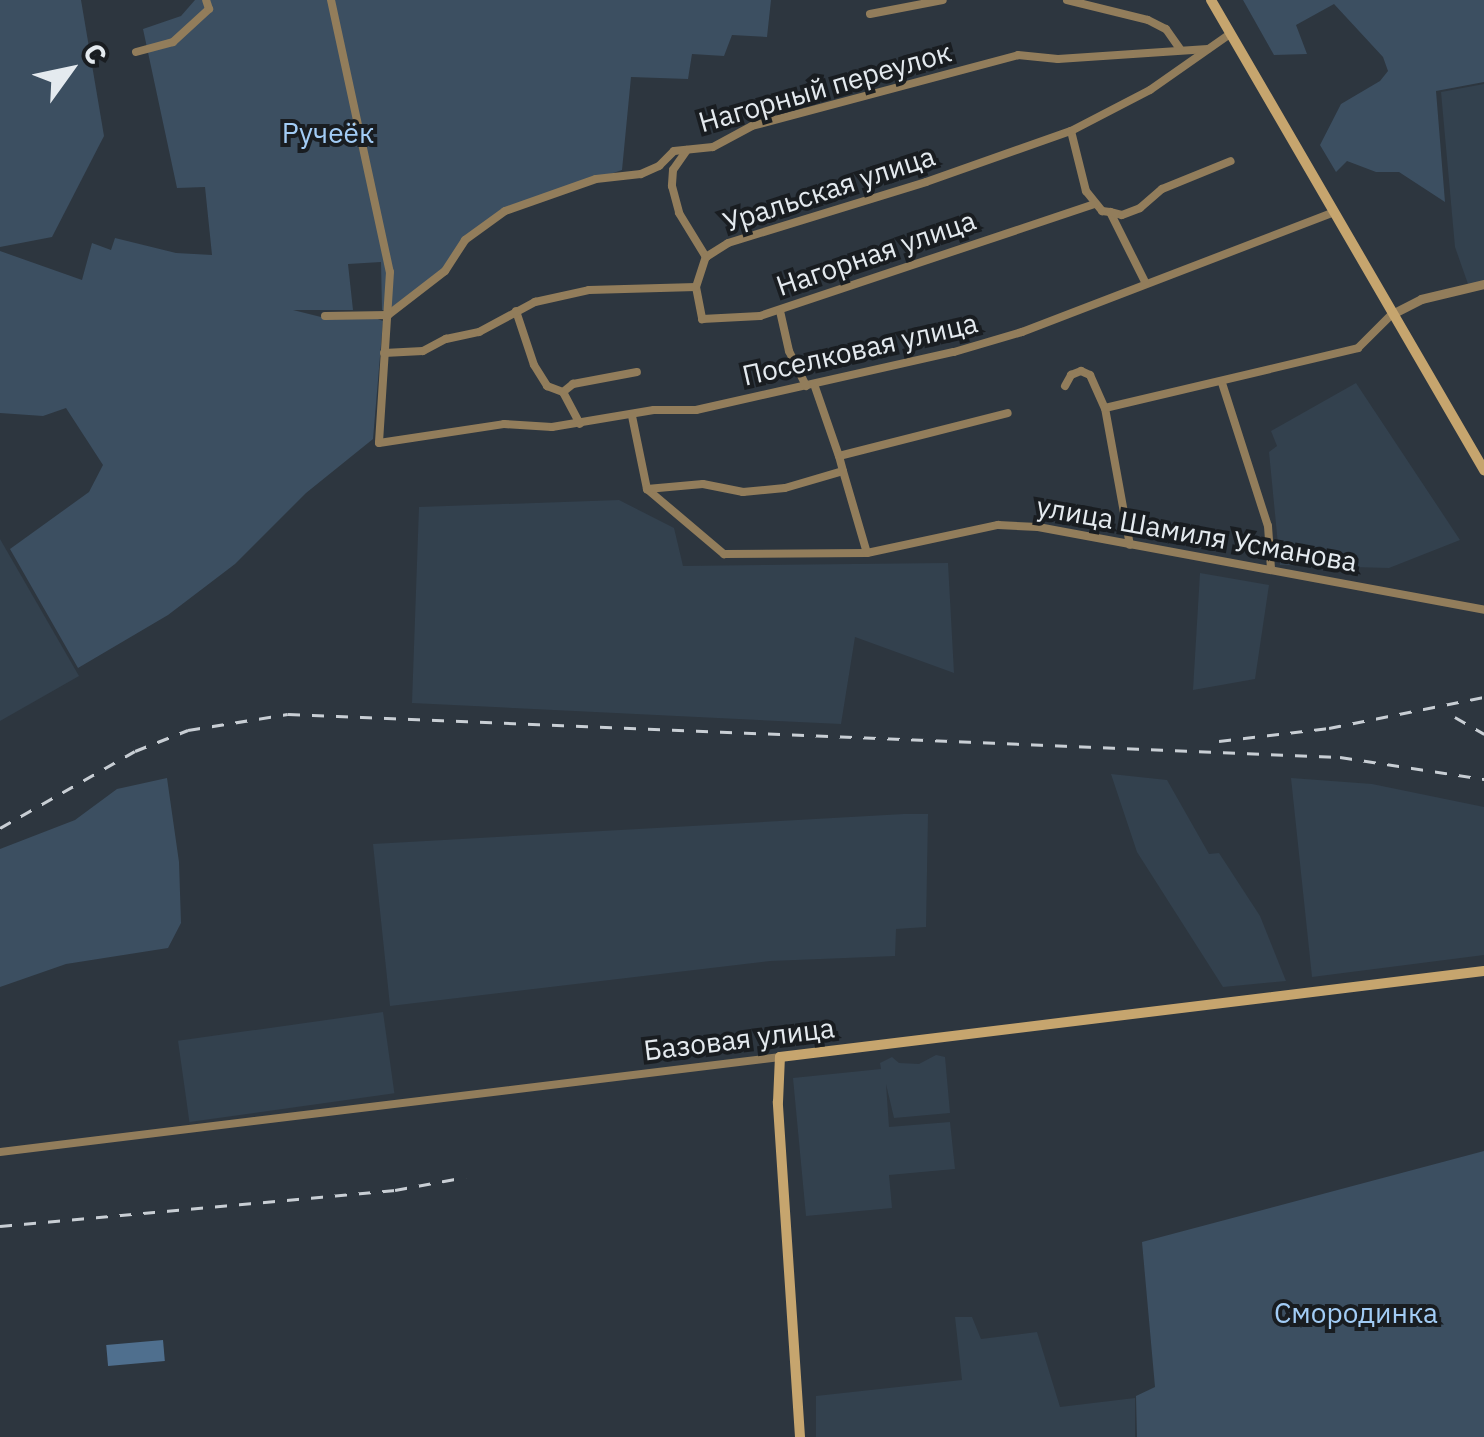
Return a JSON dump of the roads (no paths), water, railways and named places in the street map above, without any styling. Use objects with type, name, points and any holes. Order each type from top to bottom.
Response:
[{"type":"main road","points":[[1210,0],[1484,470]]},
{"type":"main road","name":"Базовая улица","points":[[780,1056],[1484,971]]},
{"type":"main road","points":[[780,1056],[778,1102],[800,1437]]},
{"type":"street","points":[[136,52],[173,42],[209,8],[206,0]]},
{"type":"street","points":[[331,0],[384,230],[390,272],[384,352],[424,351],[446,339],[480,332],[516,310],[589,290],[696,287]]},
{"type":"street","points":[[870,14],[943,0]]},
{"type":"street","points":[[1067,0],[1148,20],[1166,29],[1180,49]]},
{"type":"street","name":"Уральская улица","points":[[696,287],[706,257],[728,243],[926,182],[1071,131],[1150,90],[1230,34]]},
{"type":"street","name":"Нагорный переулок","points":[[388,316],[446,271],[464,240],[505,211],[596,179],[641,174],[659,166],[674,151],[713,147],[752,126],[1018,55],[1058,59],[1208,49]]},
{"type":"street","points":[[1071,131],[1086,191],[1094,204],[1122,215],[1140,208],[1162,188],[1232,160]]},
{"type":"street","points":[[688,150],[673,170],[672,186],[679,213],[706,257]]},
{"type":"street","name":"Нагорная улица","points":[[696,287],[702,319],[780,311],[912,262],[1094,204]]},
{"type":"street","points":[[1110,212],[1146,284]]},
{"type":"street","name":"Поселковая улица","points":[[384,352],[379,443],[504,424],[580,424],[654,410],[696,410],[1022,332],[1334,212]]},
{"type":"street","points":[[1104,408],[1358,348],[1392,314],[1421,300],[1484,284]]},
{"type":"street","points":[[516,310],[534,365],[547,386],[564,392],[580,424]]},
{"type":"street","points":[[780,311],[789,350],[810,385],[839,456],[867,553]]},
{"type":"street","points":[[325,316],[388,316]]},
{"type":"street","points":[[1065,386],[1081,371],[1090,375],[1104,408],[1130,545]]},
{"type":"street","points":[[564,392],[573,384],[637,372]]},
{"type":"street","points":[[1222,383],[1268,526],[1271,569]]},
{"type":"street","points":[[839,456],[1008,413]]},
{"type":"street","points":[[632,416],[646,489],[703,484],[743,492],[785,488],[844,470]]},
{"type":"street","name":"улица Шамиля Усманова","points":[[646,489],[724,554],[867,553],[998,525],[1038,527],[1484,610]]},
{"type":"street","name":"Базовая улица","points":[[0,1152],[780,1056]]},
{"type":"railway","points":[[1219,741],[1329,728],[1484,697]]},
{"type":"railway","points":[[0,828],[135,751],[188,730],[288,714],[1340,757],[1484,779]]},
{"type":"railway","points":[[1455,717],[1484,734]]},
{"type":"railway","points":[[0,1226],[395,1190],[466,1177]]},
{"type":"park label","name":"Ручеёк","points":[[328,133]]},
{"type":"park label","name":"Смородинка","points":[[1356,1313]]}]
